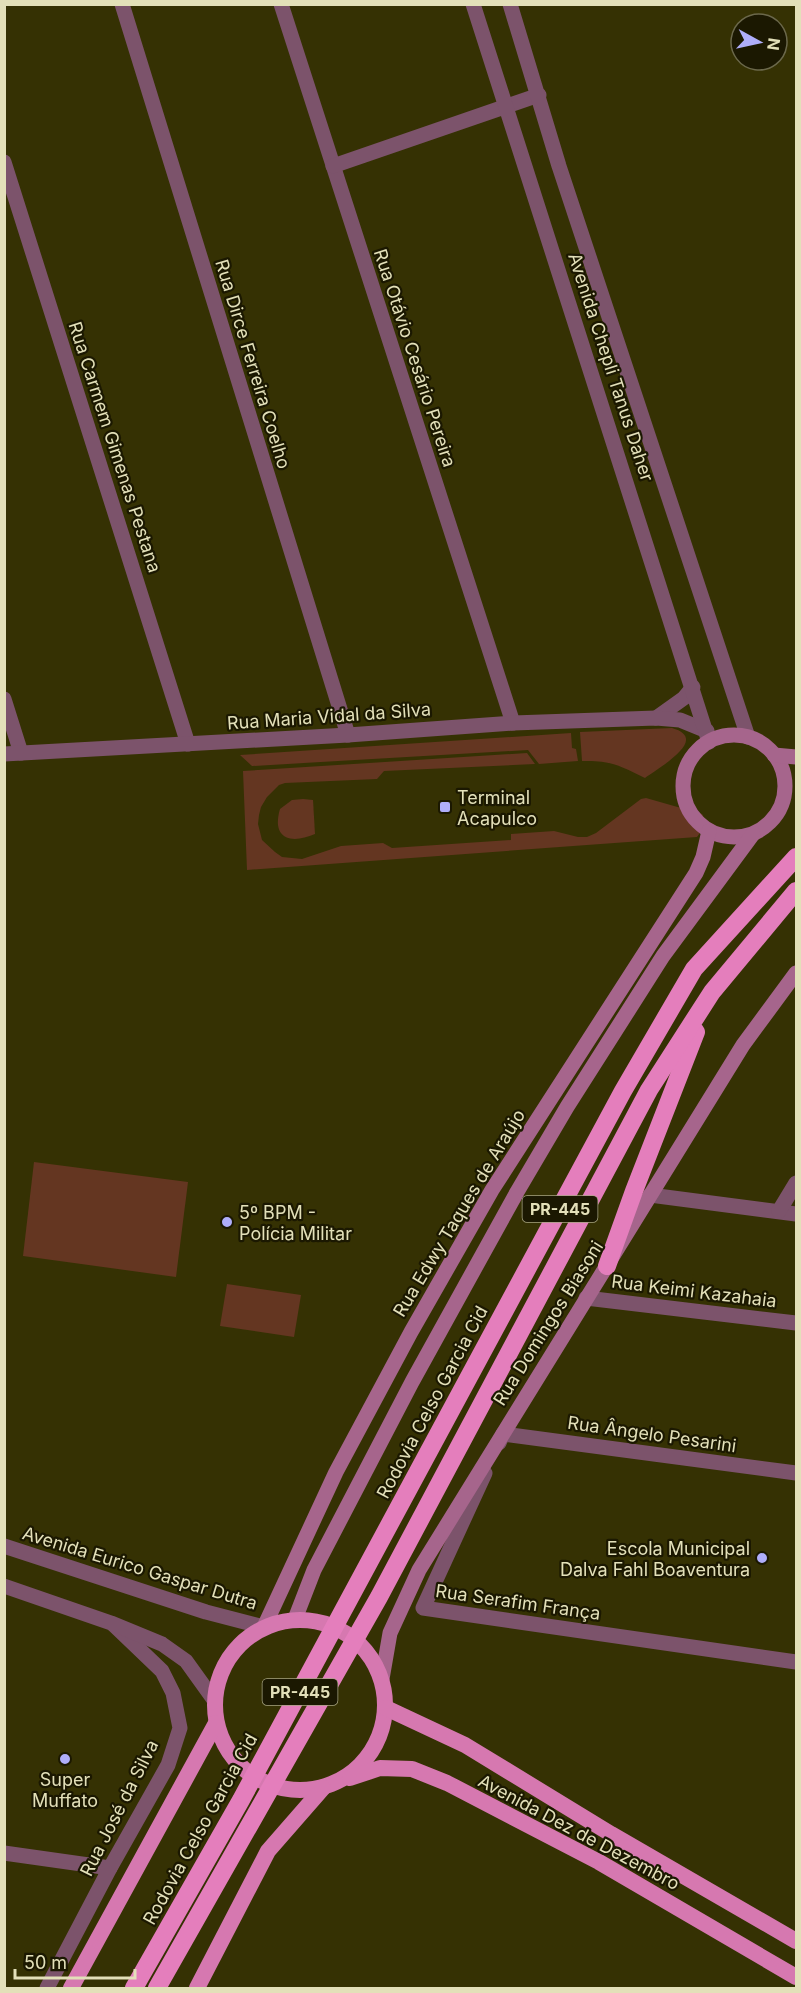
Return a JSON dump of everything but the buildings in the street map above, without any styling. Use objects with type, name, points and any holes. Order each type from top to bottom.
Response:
[{"type":"highway","name":"Rodovia Celso Garcia Cid","points":[[134,1989],[241,1800],[624,1091],[694,969],[796,857]]},
{"type":"highway","name":"PR-445","points":[[158,1989],[379,1597],[649,1090],[712,992],[796,891]]},
{"type":"highway","points":[[607,1266],[712,992]]},
{"type":"highway","points":[[197,1989],[268,1851],[327,1786],[353,1772],[370,1754],[381,1732],[386,1708],[382,1679],[373,1660],[360,1643],[344,1631],[324,1622],[304,1619],[284,1620],[264,1627],[244,1640],[229,1657],[219,1677],[214,1700],[216,1723],[224,1745],[242,1768],[266,1784],[294,1791],[327,1786]]},
{"type":"highway","name":"Avenida Dez de Dezembro","points":[[386,1708],[465,1745],[611,1834],[796,1941]]},
{"type":"highway","name":"Rodovia Celso Garcia Cid","points":[[71,1989],[216,1723]]},
{"type":"highway","name":"Avenida Dez de Dezembro","points":[[327,1786],[380,1768],[412,1769],[447,1783],[599,1862],[796,1977]]},
{"type":"main road","points":[[708,736],[748,737],[762,744],[774,755],[782,769],[785,785],[783,801],[776,815],[766,826],[753,834],[739,838],[723,837],[697,822],[687,808],[683,792],[684,775],[690,760],[708,736]]},
{"type":"main road","points":[[774,755],[796,757]]},
{"type":"main road","name":"Rua Edwy Taques de Araújo","points":[[264,1627],[336,1472],[411,1332],[492,1190],[696,873],[703,857],[709,831]]},
{"type":"main road","points":[[295,1619],[314,1570],[412,1382],[517,1192],[567,1107],[663,956],[753,834]]},
{"type":"main road","name":"Rua Domingos Biasoni","points":[[382,1679],[390,1634],[419,1570],[743,1045],[796,973]]},
{"type":"street","name":"Rua Dirce Ferreira Coelho","points":[[122,4],[348,735]]},
{"type":"street","name":"Rua Otávio Cesário Pereira","points":[[281,4],[513,723]]},
{"type":"street","name":"Avenida Chepli Tanus Daher","points":[[473,4],[708,736]]},
{"type":"street","name":"Avenida Chepli Tanus Daher","points":[[510,4],[539,95],[558,166],[748,737]]},
{"type":"street","points":[[333,166],[539,95]]},
{"type":"street","name":"Rua Carmem Gimenas Pestana","points":[[4,162],[188,744]]},
{"type":"street","points":[[656,718],[684,698],[693,687]]},
{"type":"street","points":[[4,699],[21,753]]},
{"type":"street","name":"Rua Maria Vidal da Silva","points":[[4,754],[348,735],[513,723],[656,718],[680,720],[708,736]]},
{"type":"street","points":[[778,1211],[796,1183]]},
{"type":"street","points":[[650,1195],[796,1214]]},
{"type":"street","name":"Rua Keimi Kazahaia","points":[[586,1298],[796,1323]]},
{"type":"street","name":"Rua Ângelo Pesarini","points":[[503,1434],[796,1473]]},
{"type":"street","name":"Rua Serafim França","points":[[503,1434],[423,1608],[796,1662]]},
{"type":"street","name":"Avenida Eurico Gaspar Dutra","points":[[4,1546],[206,1612],[264,1627]]},
{"type":"street","points":[[4,1586],[111,1623],[162,1644],[186,1661],[214,1700]]},
{"type":"street","name":"Rua José da Silva","points":[[47,1989],[110,1868],[168,1765],[180,1728],[173,1693],[162,1671],[111,1623]]},
{"type":"street","points":[[4,1853],[110,1868]]},
{"type":"shaded area","points":[[672,728],[683,733],[686,739],[684,746],[670,761],[645,778],[615,765],[582,761],[580,732]]},
{"type":"shaded area","points":[[571,733],[572,748],[576,749],[578,761],[539,764],[528,750],[252,766],[240,755]]},
{"type":"shaded area","points":[[527,753],[535,764],[384,771],[377,779],[285,783],[279,785],[267,797],[261,807],[258,824],[262,840],[282,857],[302,859],[341,846],[383,843],[392,848],[511,840],[511,834],[554,831],[587,837],[596,833],[641,799],[646,798],[702,814],[705,820],[704,826],[697,837],[247,870],[243,771]]},
{"type":"shaded area","points":[[292,800],[313,800],[315,834],[291,839],[281,833],[278,827],[280,809]]},
{"type":"shaded area","points":[[34,1162],[188,1182],[176,1277],[23,1256]]},
{"type":"shaded area","points":[[227,1284],[301,1295],[294,1337],[220,1326]]},
{"type":"place","name":"Terminal Acapulco","points":[[445,807]]},
{"type":"place","name":"5º BPM - Polícia Militar","points":[[227,1222]]},
{"type":"place","name":"Escola Municipal Dalva Fahl Boaventura","points":[[762,1558]]},
{"type":"place","name":"Super Muffato","points":[[65,1759]]}]
